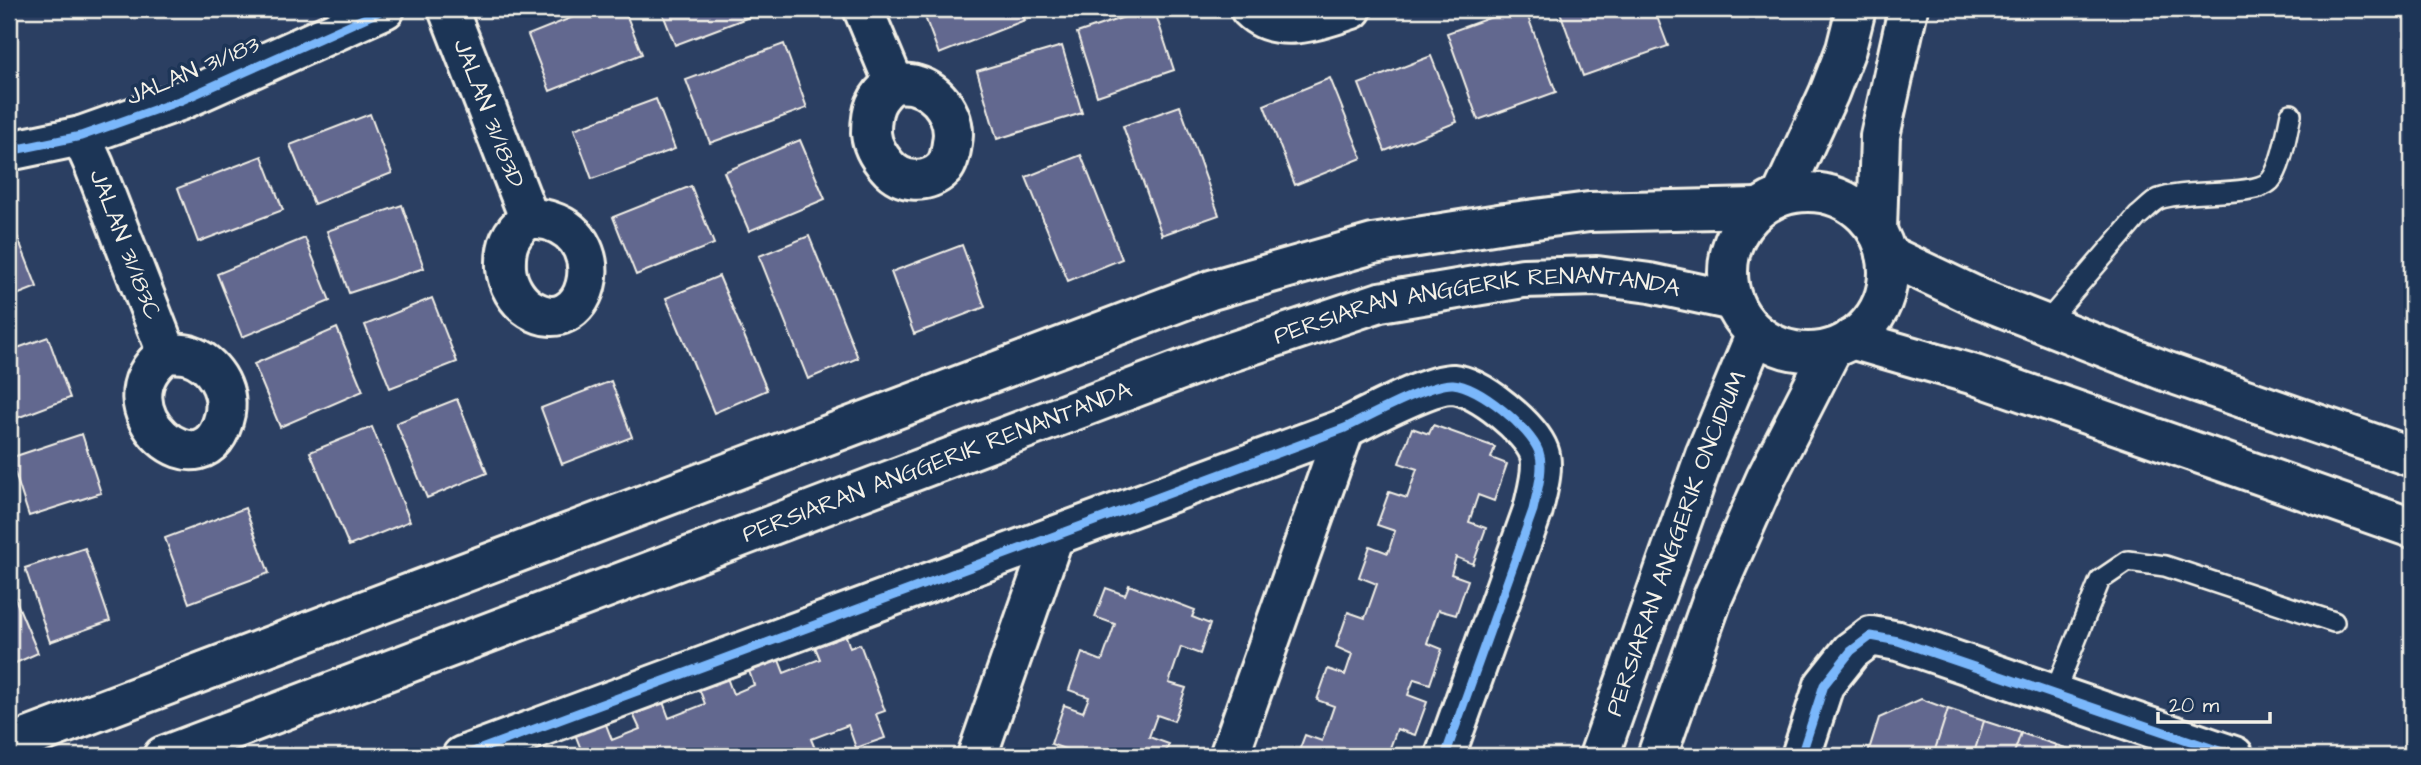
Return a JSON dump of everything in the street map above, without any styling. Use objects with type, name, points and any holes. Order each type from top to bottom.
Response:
[{"type":"main road","name":"JALAN 31/183","points":[[9,151],[80,136],[182,100],[385,9]]},
{"type":"main road","name":"JALAN 31/183D","points":[[447,9],[529,218]]},
{"type":"main road","points":[[863,9],[894,83]]},
{"type":"main road","points":[[1250,9],[1275,23],[1301,24],[1352,9]]},
{"type":"main road","points":[[1856,9],[1846,49],[1829,93],[1770,202],[1745,221],[1730,251],[1728,285],[1733,301],[1746,324],[1772,344],[1792,351],[1812,352],[1842,344],[1867,327],[1882,302],[1888,273],[1882,242],[1880,136],[1908,9]]},
{"type":"main road","name":"JALAN 31/183C","points":[[80,136],[94,165],[167,353]]},
{"type":"main road","points":[[9,745],[1211,290],[1373,244],[1589,212],[1770,202],[1809,191],[1836,196],[1859,210],[1882,242],[1981,299],[2165,371],[2412,457]]},
{"type":"main road","name":"PERSIARAN ANGGERIK RENANTANDA","points":[[163,756],[1210,359],[1380,302],[1523,278],[1597,276],[1650,283],[1733,301]]},
{"type":"main road","name":"PERSIARAN ANGGERIK ONCIDIUM","points":[[1599,756],[1705,455],[1756,333]]},
{"type":"main road","points":[[1842,344],[1975,375],[2412,528]]},
{"type":"main road","points":[[1657,756],[1713,597],[1766,478],[1842,344]]},
{"type":"main road","points":[[461,756],[1345,428],[1422,392],[1452,384],[1477,392],[1501,408],[1522,428],[1540,453],[1540,481],[1533,510],[1445,756]]},
{"type":"main road","points":[[1229,756],[1345,428]]},
{"type":"main road","points":[[977,756],[1054,536]]},
{"type":"main road","points":[[1801,756],[1825,685],[1852,651],[1871,636],[1898,641],[2234,756]]},
{"type":"lane","points":[[2045,324],[2138,216],[2156,201],[2172,195],[2256,188],[2269,181],[2277,169],[2291,114]]},
{"type":"lane","points":[[2054,694],[2100,580],[2128,561],[2165,566],[2334,622]]},
{"type":"building","points":[[593,9],[624,9],[642,54],[550,91],[528,35]]},
{"type":"building","points":[[661,9],[756,9],[757,14],[675,45]]},
{"type":"building","points":[[922,9],[1020,9],[1025,20],[939,54]]},
{"type":"building","points":[[1154,9],[1174,70],[1097,96],[1077,33]]},
{"type":"building","points":[[1514,9],[1525,9],[1556,92],[1478,120],[1447,33]]},
{"type":"building","points":[[1559,9],[1654,9],[1668,46],[1583,76]]},
{"type":"building","points":[[784,44],[807,108],[710,143],[686,80]]},
{"type":"building","points":[[1062,46],[1082,113],[997,139],[977,71]]},
{"type":"building","points":[[1431,56],[1457,122],[1385,151],[1359,84]]},
{"type":"building","points":[[1330,78],[1362,158],[1295,185],[1264,105]]},
{"type":"building","points":[[656,99],[675,149],[592,179],[574,129]]},
{"type":"building","points":[[1180,106],[1219,215],[1162,235],[1123,126]]},
{"type":"building","points":[[370,114],[392,173],[314,204],[290,145]]},
{"type":"building","points":[[800,140],[825,199],[749,231],[724,172]]},
{"type":"building","points":[[1081,155],[1122,259],[1068,281],[1026,177]]},
{"type":"building","points":[[262,156],[283,210],[198,242],[178,188]]},
{"type":"building","points":[[691,186],[714,244],[636,275],[613,217]]},
{"type":"building","points":[[402,205],[424,268],[349,293],[327,231]]},
{"type":"building","points":[[14,228],[37,287],[9,298],[9,230]]},
{"type":"building","points":[[809,236],[858,358],[808,379],[759,256]]},
{"type":"building","points":[[305,238],[330,301],[242,337],[217,274]]},
{"type":"building","points":[[962,245],[985,307],[914,334],[891,272]]},
{"type":"building","points":[[719,276],[767,390],[714,413],[666,298]]},
{"type":"building","points":[[432,298],[457,362],[390,388],[365,325]]},
{"type":"building","points":[[337,328],[363,391],[280,427],[254,364]]},
{"type":"building","points":[[48,337],[70,398],[9,421],[9,351]]},
{"type":"building","points":[[611,381],[632,437],[562,464],[541,408]]},
{"type":"building","points":[[457,399],[487,473],[427,498],[396,423]]},
{"type":"building","points":[[1433,425],[1495,447],[1491,458],[1507,464],[1494,501],[1478,495],[1469,522],[1486,528],[1473,564],[1456,557],[1451,574],[1468,580],[1456,615],[1438,610],[1427,643],[1442,649],[1430,684],[1414,679],[1408,695],[1427,702],[1415,735],[1397,729],[1387,756],[1297,756],[1305,735],[1322,741],[1334,706],[1317,700],[1328,669],[1345,675],[1352,654],[1336,647],[1348,612],[1365,618],[1377,584],[1359,577],[1370,546],[1388,553],[1395,531],[1377,525],[1389,492],[1407,498],[1417,469],[1399,463],[1412,428],[1429,434]]},
{"type":"building","points":[[372,427],[410,521],[349,546],[310,452]]},
{"type":"building","points":[[82,434],[101,493],[29,516],[10,458]]},
{"type":"building","points":[[245,508],[269,573],[189,603],[165,538]]},
{"type":"building","points":[[85,548],[110,621],[50,642],[25,568]]},
{"type":"building","points":[[9,584],[38,653],[9,666]]},
{"type":"building","points":[[1129,585],[1195,610],[1192,617],[1210,624],[1200,654],[1181,647],[1169,683],[1186,688],[1174,721],[1157,715],[1149,737],[1169,744],[1164,756],[1067,756],[1070,751],[1051,744],[1064,705],[1083,712],[1089,697],[1069,690],[1082,653],[1102,661],[1115,624],[1095,617],[1106,588],[1125,595]]},
{"type":"building","points":[[846,636],[850,648],[860,644],[885,711],[876,714],[885,738],[856,748],[848,725],[811,739],[818,756],[783,756],[781,751],[767,756],[571,756],[582,752],[575,734],[605,722],[612,740],[640,729],[633,714],[663,702],[669,718],[705,704],[698,686],[726,675],[733,694],[754,685],[749,671],[779,660],[784,673],[820,659],[815,647]]},
{"type":"building","points":[[1921,699],[1948,709],[1933,756],[1867,756],[1879,718]]},
{"type":"building","points":[[1948,709],[1984,721],[1973,756],[1933,756]]},
{"type":"building","points":[[1984,721],[2021,733],[2013,756],[1973,756]]},
{"type":"building","points":[[2021,733],[2056,745],[2053,756],[2013,756]]},
{"type":"building","points":[[2056,745],[2092,756],[2053,756]]},
{"type":"building","points":[[537,750],[539,756],[521,756]]},
{"type":"cycle path","points":[[9,151],[81,136],[182,100],[385,9]]},
{"type":"cycle path","points":[[462,756],[1345,428],[1430,389],[1453,384],[1476,392],[1515,420],[1534,442],[1541,458],[1541,466],[1533,510],[1445,756]]},
{"type":"cycle path","points":[[1801,756],[1824,685],[1851,651],[1871,636],[1898,641],[2234,756]]}]
